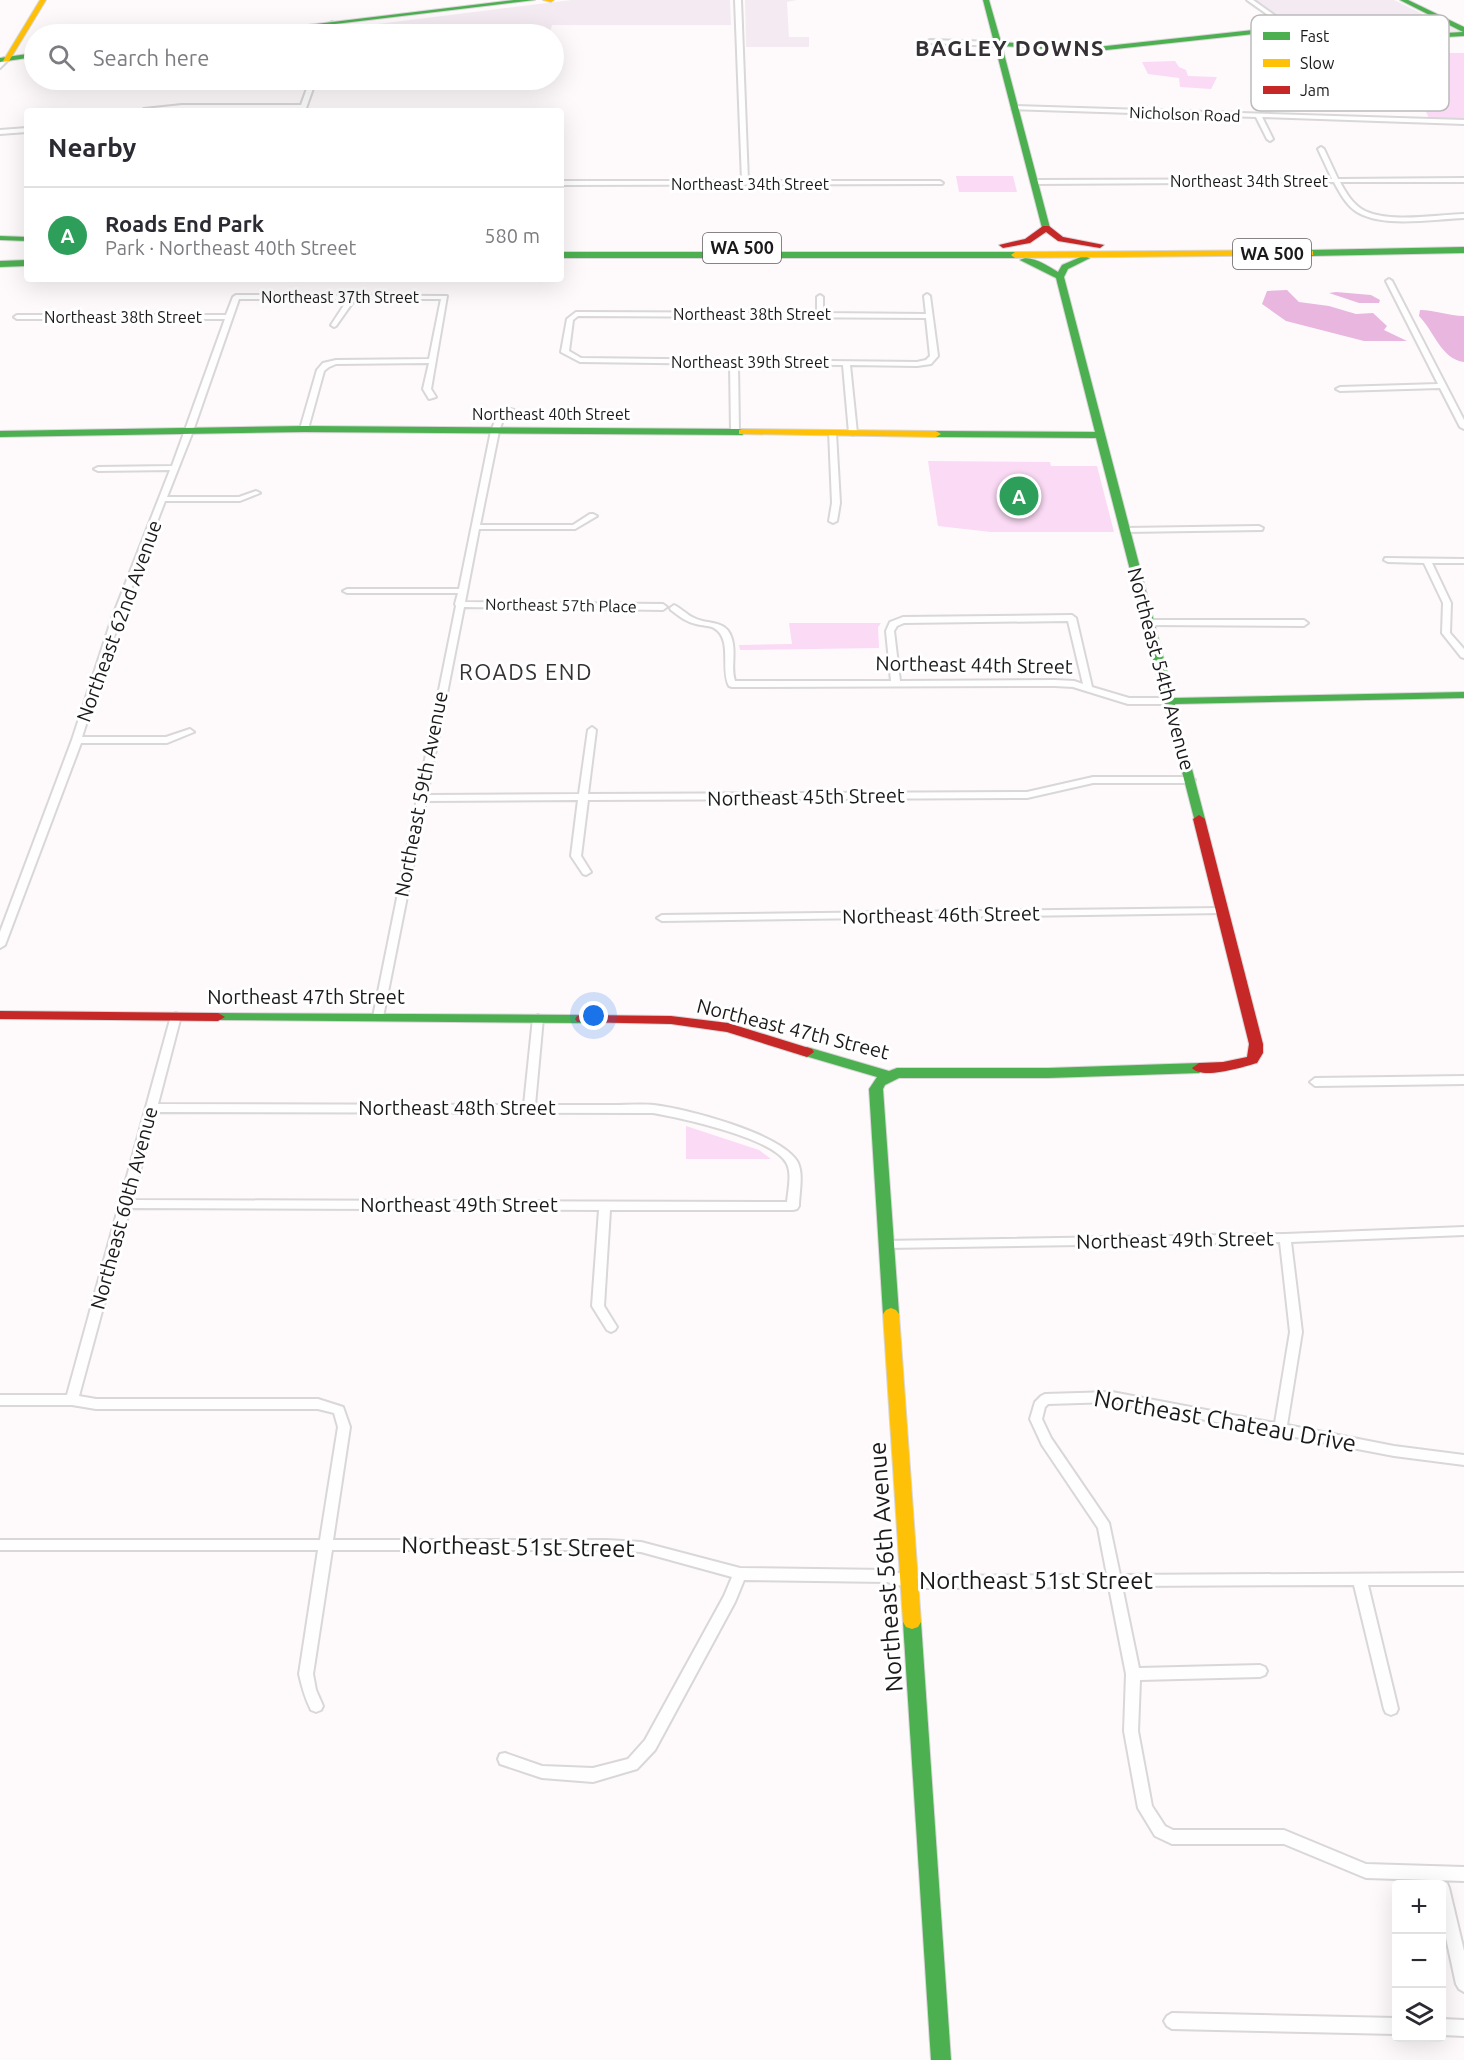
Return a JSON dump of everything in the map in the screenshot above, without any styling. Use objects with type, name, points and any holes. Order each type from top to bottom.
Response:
[{"type":"main road","points":[[27,24],[43,0]]},
{"type":"main road","points":[[365,24],[532,0]]},
{"type":"main road","points":[[546,0],[551,0]]},
{"type":"main road","points":[[986,0],[1046,228],[1061,239],[1083,243],[1189,247]]},
{"type":"main road","points":[[1403,0],[1432,15]]},
{"type":"main road","points":[[1449,24],[1464,32]]},
{"type":"main road","points":[[2,62],[24,29]]},
{"type":"main road","points":[[997,44],[1088,50],[1251,32]]},
{"type":"main road","points":[[1449,33],[1464,32]]},
{"type":"main road","points":[[2,62],[24,59]]},
{"type":"main road","points":[[926,251],[1019,244],[1035,239],[1046,228]]},
{"type":"main road","points":[[0,238],[24,238]]},
{"type":"main road","name":"WA 500","points":[[564,255],[1464,243]]},
{"type":"main road","name":"WA 500","points":[[564,248],[1101,255],[1464,250]]},
{"type":"main road","points":[[0,250],[24,250]]},
{"type":"main road","points":[[926,251],[1021,259],[1042,266],[1060,277],[1070,264],[1101,255]]},
{"type":"main road","points":[[0,258],[24,257]]},
{"type":"main road","points":[[0,264],[24,263]]},
{"type":"main road","name":"Northeast 54th Avenue","points":[[1060,277],[1170,700],[1256,1044],[1256,1053],[1251,1060]]},
{"type":"main road","name":"Northeast 40th Street","points":[[0,435],[304,429],[1101,435]]},
{"type":"main road","name":"Northeast 44th Street","points":[[1170,700],[1464,695]]},
{"type":"main road","name":"Northeast 47th Street","points":[[0,1015],[633,1018],[705,1024],[889,1076],[907,1072],[1048,1073],[1223,1067],[1251,1060]]},
{"type":"main road","name":"Northeast 56th Avenue","points":[[889,1076],[880,1082],[875,1096],[941,2060]]},
{"type":"street","points":[[738,0],[746,183]]},
{"type":"street","points":[[1250,0],[1272,15]]},
{"type":"street","points":[[930,42],[997,44]]},
{"type":"street","points":[[302,108],[309,90]]},
{"type":"street","points":[[167,108],[182,106],[262,108]]},
{"type":"street","name":"Nicholson Road","points":[[1014,108],[1464,122]]},
{"type":"street","points":[[1258,116],[1270,139]]},
{"type":"street","points":[[0,132],[24,130]]},
{"type":"street","points":[[1321,148],[1353,207],[1366,214],[1380,218],[1464,216]]},
{"type":"street","name":"Northeast 34th Street","points":[[1035,182],[1464,180]]},
{"type":"street","name":"Northeast 34th Street","points":[[564,183],[940,183]]},
{"type":"street","points":[[1389,281],[1464,427]]},
{"type":"street","points":[[927,296],[928,316]]},
{"type":"street","name":"Northeast 37th Street","points":[[236,297],[445,297],[432,362]]},
{"type":"street","name":"Northeast 62nd Avenue","points":[[0,945],[77,740],[116,618],[189,431],[236,297]]},
{"type":"street","points":[[820,297],[820,315]]},
{"type":"street","points":[[334,325],[352,298]]},
{"type":"street","points":[[699,303],[699,314]]},
{"type":"street","name":"Northeast 38th Street","points":[[571,358],[565,352],[570,319],[576,314],[928,316]]},
{"type":"street","name":"Northeast 39th Street","points":[[571,358],[734,362],[928,362],[934,356],[928,316]]},
{"type":"street","name":"Northeast 38th Street","points":[[17,317],[228,317]]},
{"type":"street","points":[[304,429],[321,370],[326,365],[336,362],[432,362],[427,389],[432,397]]},
{"type":"street","points":[[734,362],[735,432]]},
{"type":"street","points":[[846,363],[853,433]]},
{"type":"street","points":[[1340,389],[1442,386]]},
{"type":"street","points":[[495,431],[501,416],[510,410]]},
{"type":"street","name":"Northeast 59th Avenue","points":[[378,1017],[495,431]]},
{"type":"street","points":[[832,433],[836,502],[833,522]]},
{"type":"street","points":[[98,469],[175,468]]},
{"type":"street","points":[[162,499],[240,499],[256,493]]},
{"type":"street","points":[[477,527],[575,526],[593,516]]},
{"type":"street","points":[[1125,530],[1259,528]]},
{"type":"street","points":[[1388,561],[1464,561]]},
{"type":"street","points":[[1427,561],[1447,603],[1446,633],[1460,647],[1464,656]]},
{"type":"street","points":[[347,591],[462,591]]},
{"type":"street","name":"Northeast 57th Place","points":[[459,604],[663,607]]},
{"type":"street","name":"Northeast 44th Street","points":[[674,608],[693,621],[716,625],[724,632],[729,649],[728,675],[732,684],[1055,682],[1088,688],[1128,700],[1170,700]]},
{"type":"street","points":[[896,683],[890,631],[893,624],[903,620],[1072,618],[1088,688]]},
{"type":"street","points":[[1149,622],[1304,623]]},
{"type":"street","points":[[586,873],[576,856],[592,730]]},
{"type":"street","points":[[77,740],[167,740],[190,732]]},
{"type":"street","name":"Northeast 45th Street","points":[[421,798],[583,800],[1027,795],[1093,780],[1190,780]]},
{"type":"street","name":"Northeast 46th Street","points":[[662,918],[1221,911]]},
{"type":"street","name":"Northeast 60th Avenue","points":[[72,1400],[176,1016]]},
{"type":"street","points":[[529,1108],[538,1018]]},
{"type":"street","points":[[1315,1082],[1464,1080]]},
{"type":"street","name":"Northeast 48th Street","points":[[151,1108],[653,1108],[682,1114],[759,1139],[786,1152],[793,1165],[793,1206]]},
{"type":"street","name":"Northeast 49th Street","points":[[124,1204],[793,1206]]},
{"type":"street","points":[[605,1206],[598,1306],[611,1326]]},
{"type":"street","name":"Northeast 49th Street","points":[[886,1244],[1285,1238],[1464,1231]]},
{"type":"street","points":[[1280,1430],[1296,1332],[1285,1238]]},
{"type":"street","name":"Northeast Chateau Drive","points":[[1113,1580],[1104,1527],[1046,1441],[1036,1419],[1039,1406],[1045,1399],[1112,1397],[1394,1451],[1464,1460]]},
{"type":"street","points":[[0,1400],[72,1400],[96,1404],[318,1404],[339,1410],[344,1427],[306,1674],[309,1690],[316,1706]]},
{"type":"street","name":"Northeast 51st Street","points":[[0,1545],[606,1545],[641,1547],[740,1574],[887,1576],[910,1582],[1464,1579]]},
{"type":"street","points":[[505,1759],[542,1772],[593,1774],[632,1764],[650,1745],[730,1598],[740,1574]]},
{"type":"street","points":[[1113,1580],[1133,1674],[1131,1731],[1145,1808],[1153,1824],[1160,1831],[1172,1837],[1284,1837],[1366,1871],[1427,1880]]},
{"type":"street","points":[[1360,1581],[1391,1709]]},
{"type":"street","points":[[1133,1674],[1260,1671]]},
{"type":"street","points":[[1446,1880],[1464,1874]]},
{"type":"street","points":[[1446,1908],[1464,1984]]},
{"type":"street","points":[[1172,2021],[1392,2026]]},
{"type":"street","points":[[1446,2027],[1464,2028]]},
{"type":"shaded area","points":[[571,0],[730,0],[731,25],[564,24],[377,24]]},
{"type":"shaded area","points":[[745,0],[797,0],[787,2],[789,37],[809,37],[809,47],[746,47]]},
{"type":"shaded area","points":[[1254,0],[1394,0],[1425,15],[1278,15]]},
{"type":"shaded area","points":[[1449,53],[1464,53],[1464,119],[1429,118],[1426,111],[1449,111]]},
{"type":"shaded area","points":[[1175,61],[1179,67],[1186,70],[1188,76],[1217,77],[1211,89],[1180,87],[1179,78],[1148,74],[1142,62]]},
{"type":"shaded area","points":[[956,176],[1013,176],[1017,192],[959,192]]},
{"type":"shaded area","points":[[1287,290],[1299,302],[1329,306],[1356,314],[1373,313],[1387,326],[1384,330],[1407,341],[1364,341],[1286,321],[1262,304],[1267,291]]},
{"type":"shaded area","points":[[1329,293],[1371,295],[1380,300],[1379,303],[1359,303]]},
{"type":"shaded area","points":[[1420,310],[1464,316],[1464,362],[1449,356],[1438,344],[1419,316]]},
{"type":"shaded area","points":[[928,461],[1050,462],[1051,466],[1097,466],[1114,532],[991,532],[938,526]]},
{"type":"shaded area","points":[[789,623],[881,623],[878,627],[879,648],[740,650],[739,645],[792,644]]},
{"type":"shaded area","points":[[686,1126],[759,1150],[771,1159],[686,1159]]},
{"type":"traffic: fast","points":[[324,24],[532,0]]},
{"type":"traffic: fast","points":[[986,0],[1046,228]]},
{"type":"traffic: fast","points":[[1403,0],[1434,15]]},
{"type":"traffic: fast","points":[[1449,23],[1464,30]]},
{"type":"traffic: fast","points":[[997,44],[1088,50],[1251,32]]},
{"type":"traffic: fast","points":[[1449,35],[1464,34]]},
{"type":"traffic: fast","points":[[0,60],[24,56]]},
{"type":"traffic: fast","points":[[0,238],[24,239]]},
{"type":"traffic: fast","points":[[1310,253],[1464,250]]},
{"type":"traffic: fast","points":[[564,255],[1015,255]]},
{"type":"traffic: fast","points":[[1024,260],[1042,266],[1060,277],[1065,267],[1086,258]]},
{"type":"traffic: fast","points":[[0,264],[24,263]]},
{"type":"traffic: fast","points":[[1060,277],[1199,819]]},
{"type":"traffic: fast","points":[[0,434],[304,429],[742,432]]},
{"type":"traffic: fast","points":[[936,434],[1101,435]]},
{"type":"traffic: fast","points":[[1170,701],[1464,695]]},
{"type":"traffic: fast","points":[[218,1017],[582,1019]]},
{"type":"traffic: fast","points":[[807,1052],[889,1076]]},
{"type":"traffic: fast","points":[[891,1314],[876,1089],[880,1082],[897,1073],[1048,1073],[1199,1068]]},
{"type":"traffic: fast","points":[[912,1622],[941,2060]]},
{"type":"traffic: slow","points":[[28,24],[43,0]]},
{"type":"traffic: slow","points":[[546,0],[551,0]]},
{"type":"traffic: slow","points":[[6,59],[24,30]]},
{"type":"traffic: slow","points":[[1015,255],[1310,253]]},
{"type":"traffic: slow","points":[[742,432],[936,434]]},
{"type":"traffic: slow","points":[[891,1314],[912,1622]]},
{"type":"traffic: jam","points":[[1003,245],[1027,241],[1046,228],[1061,239],[1100,245]]},
{"type":"traffic: jam","points":[[1199,819],[1256,1044],[1256,1053],[1252,1060],[1223,1067],[1199,1068]]},
{"type":"traffic: jam","points":[[0,1015],[218,1017]]},
{"type":"traffic: jam","points":[[582,1019],[671,1020],[728,1028],[807,1052]]},
{"type":"place","name":"Roads End Park","points":[[1019,496]]},
{"type":"district","name":"BAGLEY DOWNS","points":[[1010,48]]},
{"type":"district","name":"ROADS END","points":[[526,672]]}]
